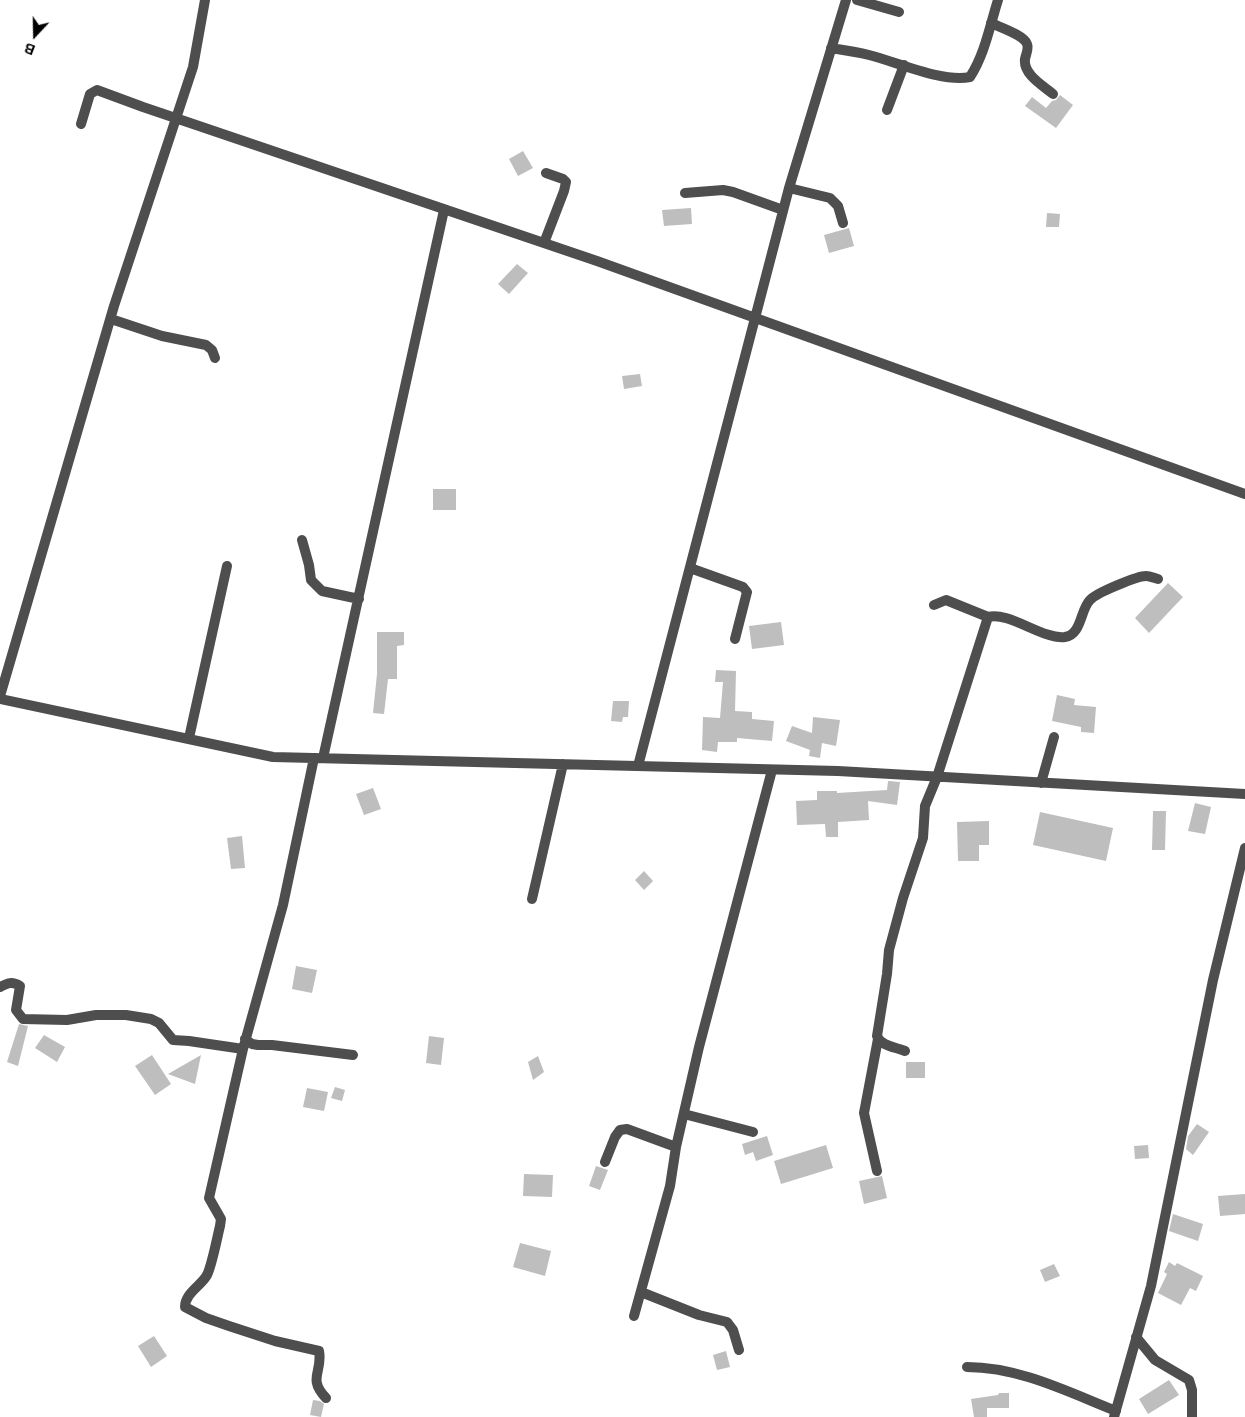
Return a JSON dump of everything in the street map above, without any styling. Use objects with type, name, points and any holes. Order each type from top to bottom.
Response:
[{"type":"street","points":[[205,0],[193,67],[111,319],[0,698],[273,757],[772,770],[1245,794]]},
{"type":"street","points":[[638,766],[788,188],[846,0]]},
{"type":"street","points":[[857,0],[899,12]]},
{"type":"street","points":[[831,48],[868,54],[939,75],[960,79],[970,76],[979,59],[998,0]]},
{"type":"street","points":[[990,23],[1022,38],[1027,43],[1028,50],[1025,60],[1028,72],[1053,94]]},
{"type":"street","points":[[887,110],[904,65]]},
{"type":"street","points":[[81,124],[90,94],[97,90],[597,261],[1245,494]]},
{"type":"street","points":[[544,243],[566,182],[563,179],[546,173]]},
{"type":"street","points":[[788,188],[830,198],[838,206],[843,223]]},
{"type":"street","points":[[685,193],[723,190],[783,210]]},
{"type":"street","points":[[326,1398],[316,1380],[320,1360],[319,1351],[275,1340],[206,1318],[185,1307],[185,1303],[206,1275],[220,1226],[220,1219],[209,1198],[244,1044],[283,905],[359,599],[444,210]]},
{"type":"street","points":[[111,319],[162,336],[206,345],[212,350],[215,358]]},
{"type":"street","points":[[302,540],[311,580],[322,591],[359,599]]},
{"type":"street","points":[[189,738],[227,566]]},
{"type":"street","points":[[690,568],[743,587],[747,592],[735,639]]},
{"type":"street","points":[[934,605],[946,600],[988,617],[998,616],[1053,636],[1066,637],[1077,628],[1089,600],[1098,594],[1136,578],[1147,576],[1158,579]]},
{"type":"street","points":[[877,1171],[864,1113],[878,1040],[877,1031],[887,974],[889,950],[903,898],[923,838],[925,806],[937,777],[988,617]]},
{"type":"street","points":[[1041,783],[1054,738]]},
{"type":"street","points":[[532,899],[563,764]]},
{"type":"street","points":[[634,1316],[670,1186],[676,1147],[699,1047],[772,770]]},
{"type":"street","points":[[967,1367],[987,1367],[1006,1370],[1115,1414],[1151,1286],[1213,980],[1245,848]]},
{"type":"street","points":[[0,987],[10,982],[20,986],[16,1010],[23,1019],[32,1021],[66,1020],[96,1014],[126,1015],[152,1019],[159,1023],[173,1040],[272,1045],[353,1054]]},
{"type":"street","points":[[878,1040],[882,1044],[905,1050]]},
{"type":"street","points":[[684,1114],[753,1132]]},
{"type":"street","points":[[605,1162],[615,1137],[620,1130],[627,1129],[676,1147]]},
{"type":"street","points":[[641,1292],[698,1315],[728,1322],[733,1330],[739,1350]]},
{"type":"street","points":[[1136,1337],[1155,1360],[1189,1380],[1192,1390],[1192,1417]]},
{"type":"building","points":[[1060,95],[1073,105],[1056,128],[1025,106],[1032,97],[1046,108]]},
{"type":"building","points":[[523,151],[533,168],[518,176],[509,159]]},
{"type":"building","points":[[691,208],[692,224],[664,226],[662,210]]},
{"type":"building","points":[[1047,213],[1060,214],[1059,227],[1046,227]]},
{"type":"building","points":[[849,228],[854,246],[829,253],[824,235]]},
{"type":"building","points":[[517,264],[528,273],[509,294],[498,284]]},
{"type":"building","points":[[640,374],[642,386],[624,389],[622,376]]},
{"type":"building","points":[[433,489],[456,489],[456,510],[433,510]]},
{"type":"building","points":[[1168,583],[1183,597],[1149,633],[1135,618]]},
{"type":"building","points":[[781,622],[784,645],[752,649],[749,626]]},
{"type":"building","points":[[377,632],[404,632],[404,645],[397,646],[397,679],[388,679],[384,714],[373,713],[377,674]]},
{"type":"building","points":[[716,670],[736,671],[735,711],[752,712],[752,719],[774,721],[772,741],[737,738],[737,742],[718,742],[717,752],[702,750],[703,717],[720,718],[723,682],[715,682]]},
{"type":"building","points":[[1057,695],[1075,699],[1074,705],[1096,707],[1094,733],[1081,732],[1081,727],[1052,721]]},
{"type":"building","points":[[613,701],[629,701],[628,717],[623,717],[622,722],[611,721]]},
{"type":"building","points":[[813,717],[840,720],[836,746],[822,743],[820,758],[809,756],[810,750],[786,741],[792,726],[812,733]]},
{"type":"building","points":[[888,781],[900,782],[897,805],[868,801],[869,820],[838,822],[838,837],[826,837],[825,824],[797,825],[796,801],[817,800],[817,791],[837,791],[837,793],[887,790]]},
{"type":"building","points":[[373,788],[381,809],[364,815],[356,794]]},
{"type":"building","points":[[1195,803],[1211,807],[1205,834],[1188,831]]},
{"type":"building","points":[[1153,811],[1166,811],[1165,850],[1152,850]]},
{"type":"building","points":[[1040,812],[1113,828],[1106,861],[1033,845]]},
{"type":"building","points":[[989,821],[989,845],[979,845],[979,861],[958,861],[957,822]]},
{"type":"building","points":[[242,836],[245,868],[231,869],[227,838]]},
{"type":"building","points":[[644,871],[653,881],[644,890],[635,880]]},
{"type":"building","points":[[296,966],[317,970],[312,993],[292,989]]},
{"type":"building","points":[[19,1024],[28,1026],[18,1066],[7,1062]]},
{"type":"building","points":[[44,1035],[65,1047],[57,1062],[35,1048]]},
{"type":"building","points":[[429,1036],[444,1038],[441,1065],[426,1063]]},
{"type":"building","points":[[152,1055],[171,1084],[155,1095],[135,1066]]},
{"type":"building","points":[[201,1055],[195,1084],[168,1074]]},
{"type":"building","points":[[538,1056],[544,1072],[533,1080],[528,1062]]},
{"type":"building","points":[[906,1062],[925,1062],[925,1078],[906,1078]]},
{"type":"building","points":[[335,1087],[345,1090],[342,1101],[331,1098]]},
{"type":"building","points":[[307,1088],[328,1092],[324,1111],[303,1107]]},
{"type":"building","points":[[1197,1124],[1209,1132],[1193,1155],[1186,1149],[1188,1136]]},
{"type":"building","points":[[767,1136],[773,1155],[756,1161],[753,1152],[745,1155],[742,1144]]},
{"type":"building","points":[[826,1145],[833,1168],[781,1184],[774,1161]]},
{"type":"building","points":[[1148,1145],[1149,1158],[1135,1159],[1134,1146]]},
{"type":"building","points":[[596,1166],[608,1170],[600,1190],[589,1186]]},
{"type":"building","points":[[524,1174],[553,1175],[552,1197],[523,1196]]},
{"type":"building","points":[[882,1176],[887,1198],[864,1204],[859,1181]]},
{"type":"building","points":[[1245,1194],[1245,1214],[1220,1216],[1218,1196]]},
{"type":"building","points":[[1173,1214],[1203,1224],[1198,1241],[1169,1231]]},
{"type":"building","points":[[520,1243],[551,1251],[545,1276],[513,1267]]},
{"type":"building","points":[[1169,1262],[1175,1266],[1177,1263],[1203,1276],[1196,1291],[1190,1288],[1181,1305],[1158,1293],[1167,1274],[1164,1272]]},
{"type":"building","points":[[1054,1264],[1060,1276],[1045,1282],[1040,1270]]},
{"type":"building","points":[[154,1336],[167,1356],[151,1367],[138,1346]]},
{"type":"building","points":[[726,1351],[730,1367],[717,1370],[713,1355]]},
{"type":"building","points":[[1169,1380],[1179,1395],[1148,1414],[1139,1399]]},
{"type":"building","points":[[999,1393],[1009,1393],[1009,1408],[987,1408],[987,1417],[974,1417],[971,1399],[998,1395]]},
{"type":"building","points":[[313,1400],[324,1404],[321,1417],[310,1415]]}]
